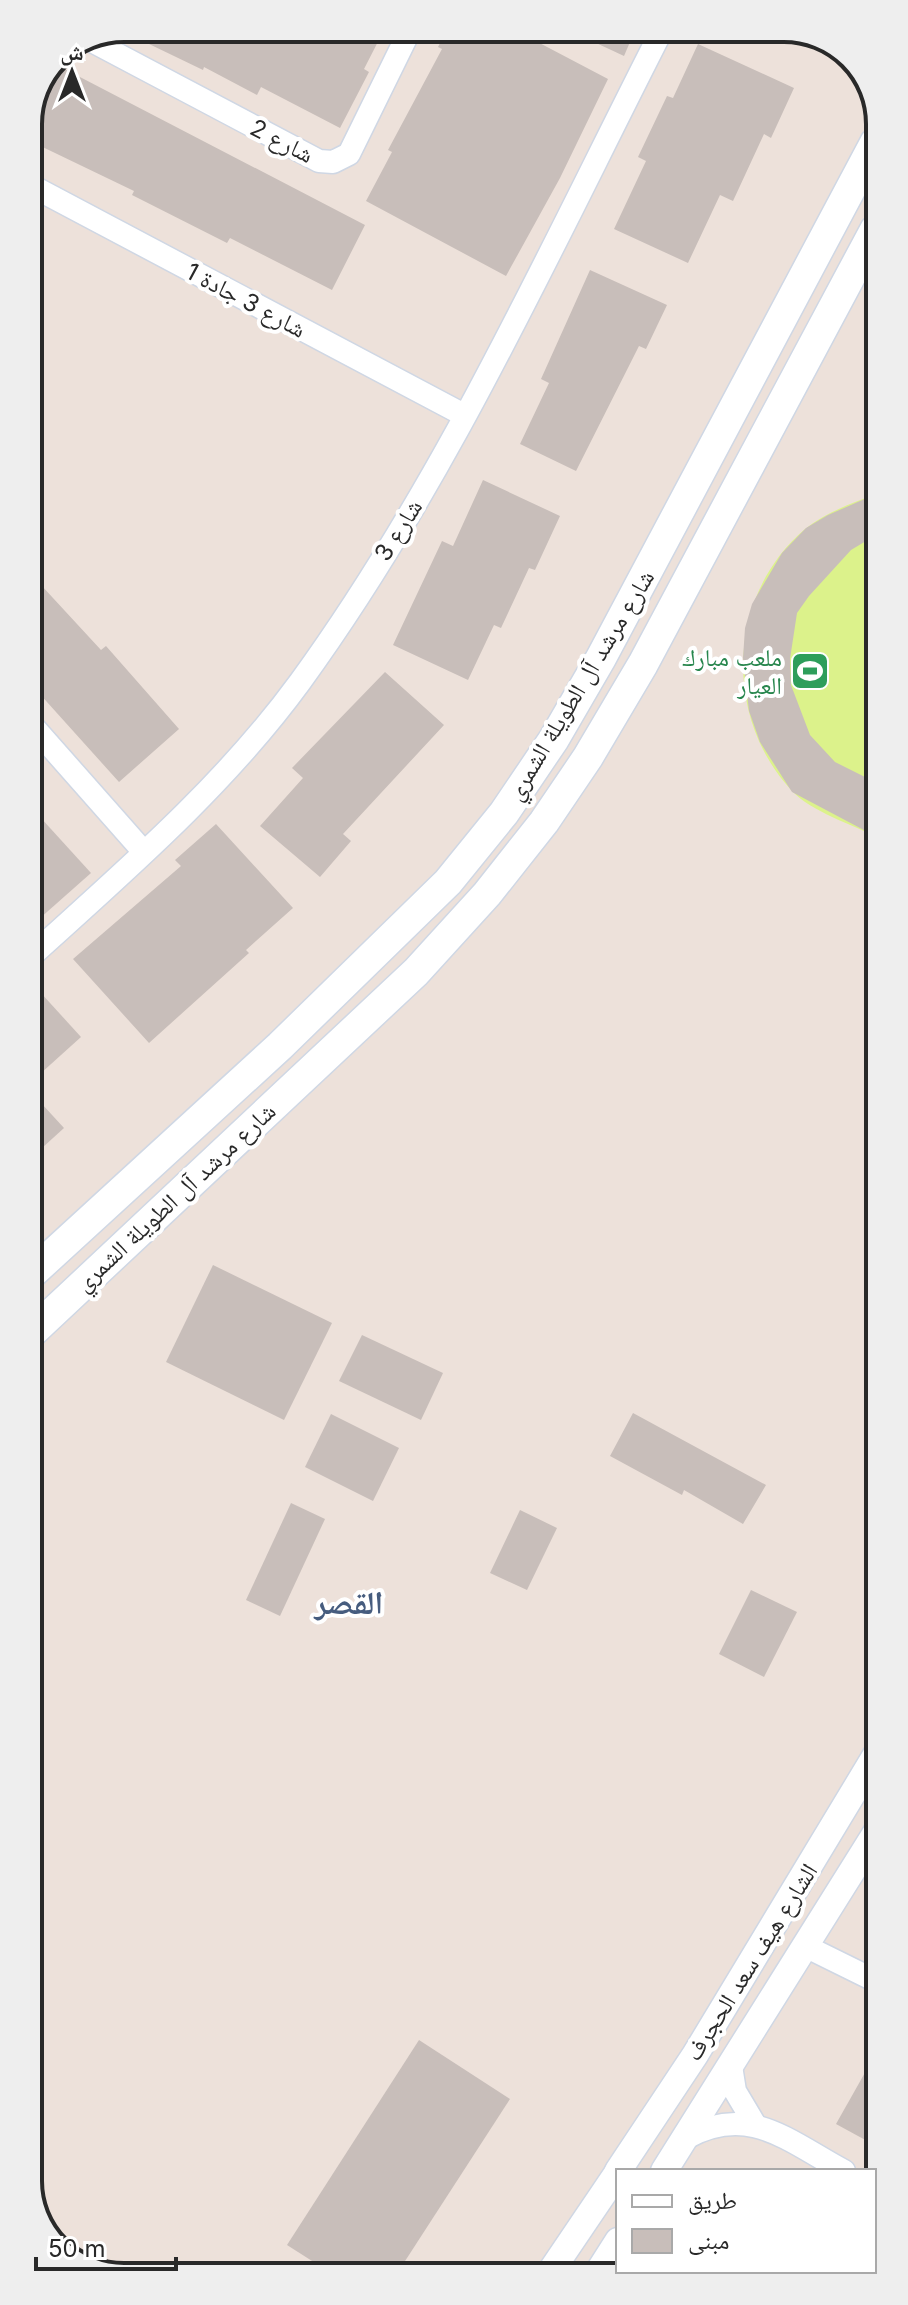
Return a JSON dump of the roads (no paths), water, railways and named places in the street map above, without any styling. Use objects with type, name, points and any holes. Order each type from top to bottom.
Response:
[{"type":"main road","name":"شارع مرشد آل الطويلة الشمري","points":[[42,1264],[240,1084],[437,893],[504,813],[554,739],[601,658],[866,160]]},
{"type":"main road","name":"شارع مرشد آل الطويلة الشمري","points":[[42,1323],[416,972],[487,894],[544,822],[588,757],[643,664],[866,247]]},
{"type":"main road","points":[[779,327],[788,346],[770,389],[774,397],[784,401]]},
{"type":"main road","points":[[725,429],[738,423],[747,434],[726,484],[728,504]]},
{"type":"main road","points":[[192,1180],[209,1153],[252,1115],[251,1094],[240,1084]]},
{"type":"street","name":"شارع 2","points":[[101,46],[319,161],[333,162],[349,154],[404,42]]},
{"type":"street","name":"شارع 3","points":[[42,946],[201,800],[299,683],[424,489],[656,42]]},
{"type":"street","name":"شارع 3 جادة 1","points":[[42,191],[464,415]]},
{"type":"street","points":[[42,737],[143,851]]},
{"type":"street","name":"الشارع هيف سعد الحجرف","points":[[619,2169],[719,2016],[866,1772]]},
{"type":"street","name":"الشارع هيف سعد الحجرف","points":[[665,2169],[866,1849]]},
{"type":"street","points":[[807,1947],[866,1976]]},
{"type":"street","points":[[731,2066],[735,2091],[754,2123]]},
{"type":"street","points":[[686,2138],[716,2125],[754,2123],[840,2169]]},
{"type":"street","name":"الشارع هيف سعد الحجرف","points":[[556,2263],[616,2174]]},
{"type":"street","points":[[604,2263],[616,2244]]},
{"type":"place","name":"ملعب مبارك العيار","points":[[810,671]]},
{"type":"district","name":"القصر","points":[[349,1602]]}]
